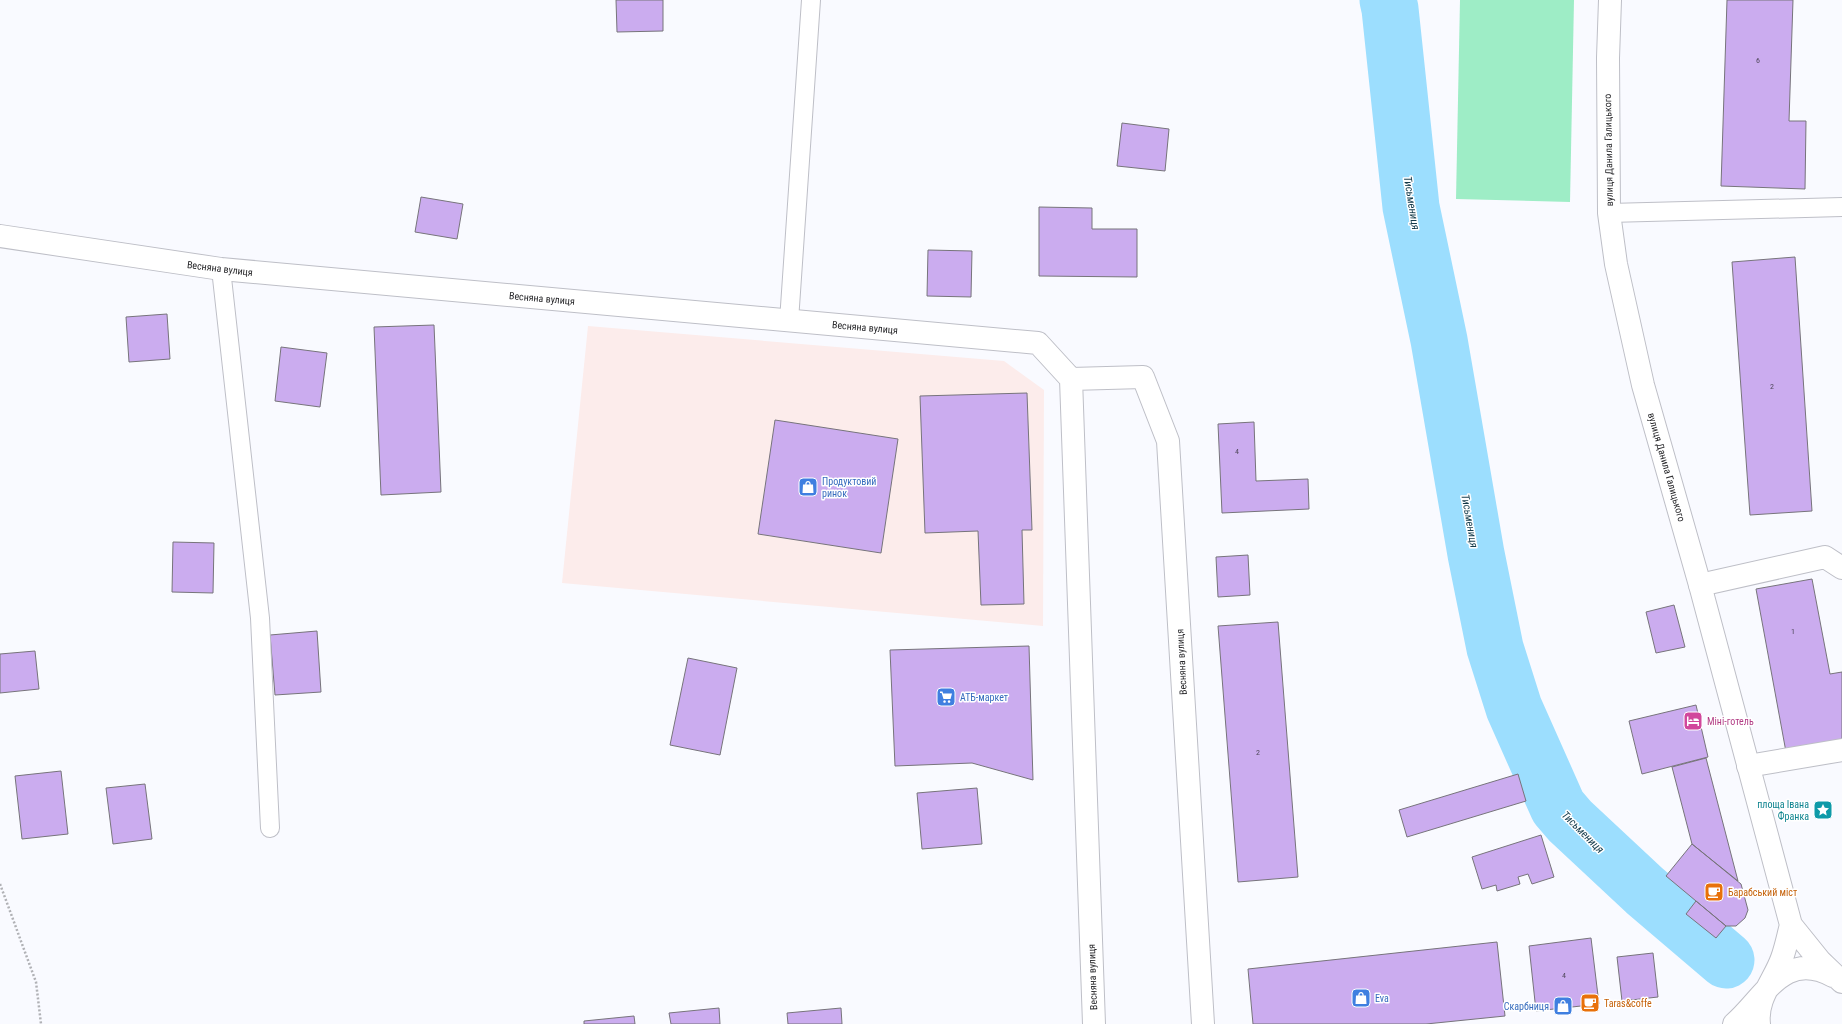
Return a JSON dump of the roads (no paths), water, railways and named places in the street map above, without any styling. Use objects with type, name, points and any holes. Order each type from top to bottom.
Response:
[{"type":"street","name":"вулиця Данила Галицького","points":[[1610,0],[1608,58],[1609,213],[1616,264],[1644,385],[1700,585],[1791,925]]},
{"type":"street","name":"Весняна вулиця","points":[[0,236],[221,269],[1038,343],[1071,379],[1094,1024]]},
{"type":"street","name":"Весняна вулиця","points":[[1071,379],[1143,377],[1168,442],[1203,1024]]},
{"type":"street","points":[[1700,585],[1825,557],[1842,568]]},
{"type":"street","points":[[1748,766],[1842,750]]},
{"type":"street","points":[[1791,925],[1820,961],[1840,981]]},
{"type":"street","points":[[1759,1024],[1758,1014],[1761,999],[1782,958],[1791,925]]},
{"type":"street","points":[[1734,1024],[1759,999],[1769,985],[1780,975],[1794,969],[1809,968],[1823,971],[1840,981]]},
{"type":"lane","points":[[788,320],[811,0]]},
{"type":"lane","points":[[1609,213],[1842,207]]},
{"type":"lane","points":[[221,269],[260,618],[270,828]]},
{"type":"waterway","name":"Тисьмениця","points":[[1388,0],[1411,207],[1439,340],[1476,554],[1495,648],[1514,708],[1558,807],[1570,821],[1645,891],[1726,960]]},
{"type":"place","name":"Продуктовий ринок","points":[[808,487]]},
{"type":"place","name":"АТБ-маркет","points":[[946,697]]},
{"type":"place","name":"Міні-готель","points":[[1693,721]]},
{"type":"place","name":"площа Івана Франка","points":[[1823,810]]},
{"type":"place","name":"Барабський міст","points":[[1714,892]]},
{"type":"place","name":"Eva","points":[[1361,998]]},
{"type":"place","name":"Taras&coffe","points":[[1590,1003]]},
{"type":"place","name":"Скарбниця","points":[[1563,1006]]}]
